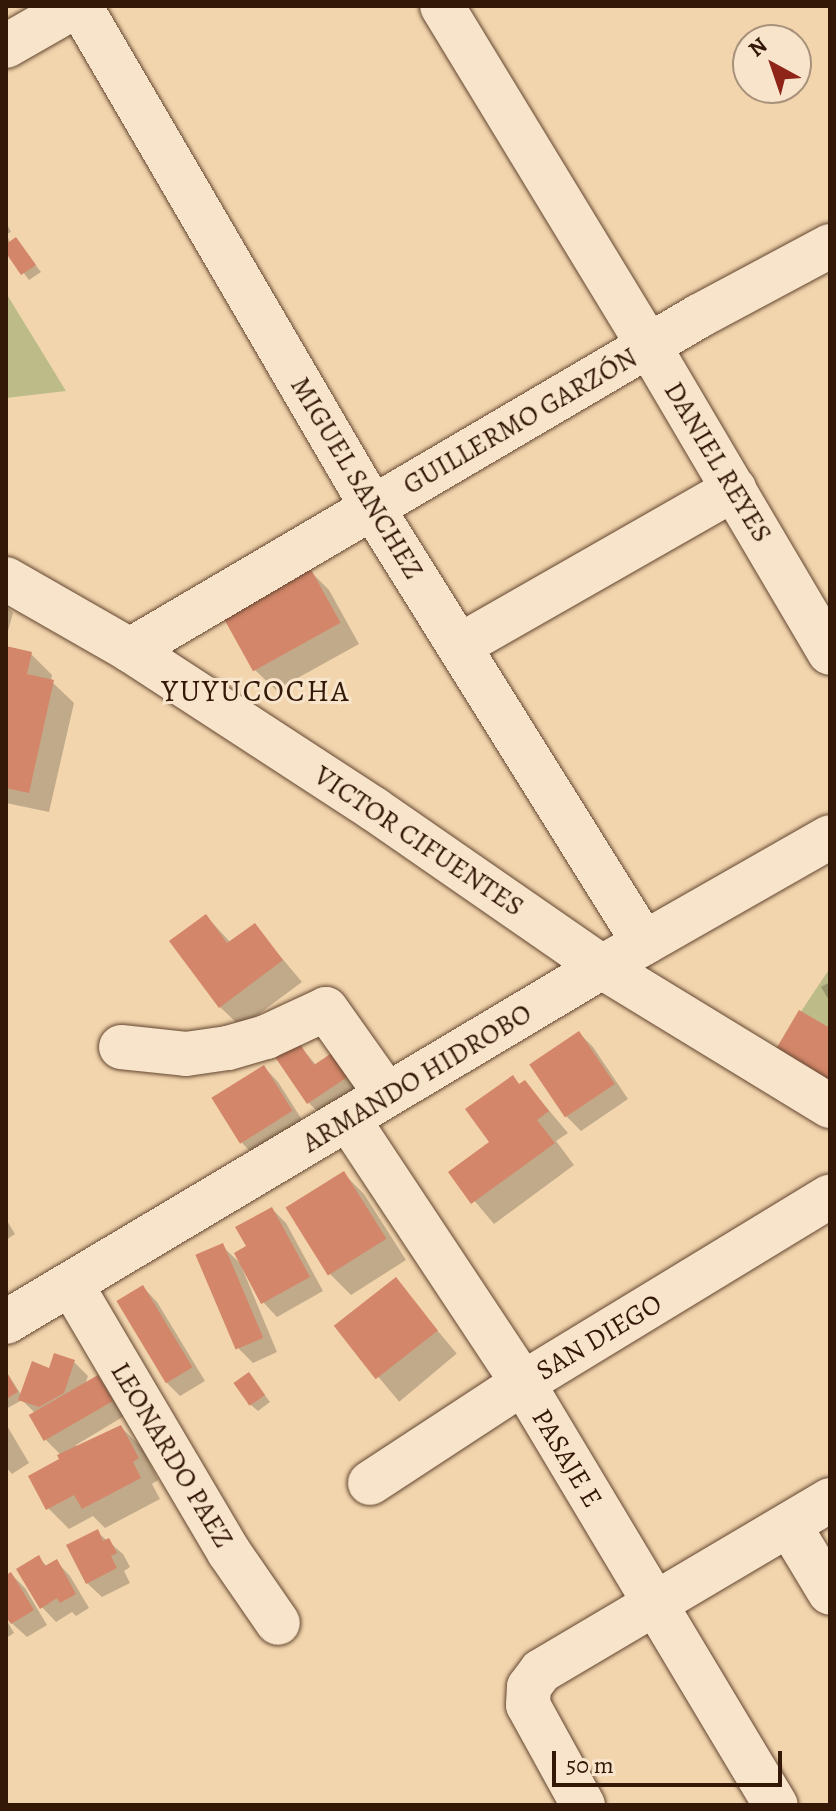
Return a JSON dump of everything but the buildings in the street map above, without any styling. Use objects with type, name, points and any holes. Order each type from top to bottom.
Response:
[{"type":"street","points":[[6,46],[78,6]]},
{"type":"street","name":"MIGUEL SANCHEZ","points":[[78,6],[372,507],[644,943]]},
{"type":"street","name":"DANIEL REYES","points":[[442,6],[649,346],[830,653]]},
{"type":"street","name":"GUILLERMO GARZÓN","points":[[130,650],[649,346],[830,246]]},
{"type":"street","points":[[459,646],[734,489]]},
{"type":"street","name":"VICTOR CIFUENTES","points":[[6,579],[130,650],[374,809],[602,967],[830,1106]]},
{"type":"street","name":"ARMANDO HIDROBO","points":[[6,1322],[602,967],[830,837]]},
{"type":"street","points":[[121,1047],[186,1054],[228,1048],[266,1037],[326,1009],[387,1095]]},
{"type":"street","name":"PASAJE E","points":[[348,1119],[523,1383],[776,1805]]},
{"type":"street","name":"SAN DIEGO","points":[[370,1483],[523,1383],[830,1196]]},
{"type":"street","name":"LEONARDO PAEZ","points":[[71,1284],[229,1552],[278,1623]]},
{"type":"street","points":[[583,1805],[528,1705],[529,1687],[541,1671],[830,1500]]},
{"type":"street","points":[[789,1525],[830,1593]]},
{"type":"shaded area","points":[[6,293],[66,391],[6,398]]},
{"type":"shaded area","points":[[830,968],[830,1080],[776,1049]]},
{"type":"district","name":"YUYUCOCHA","points":[[256,691]]}]
